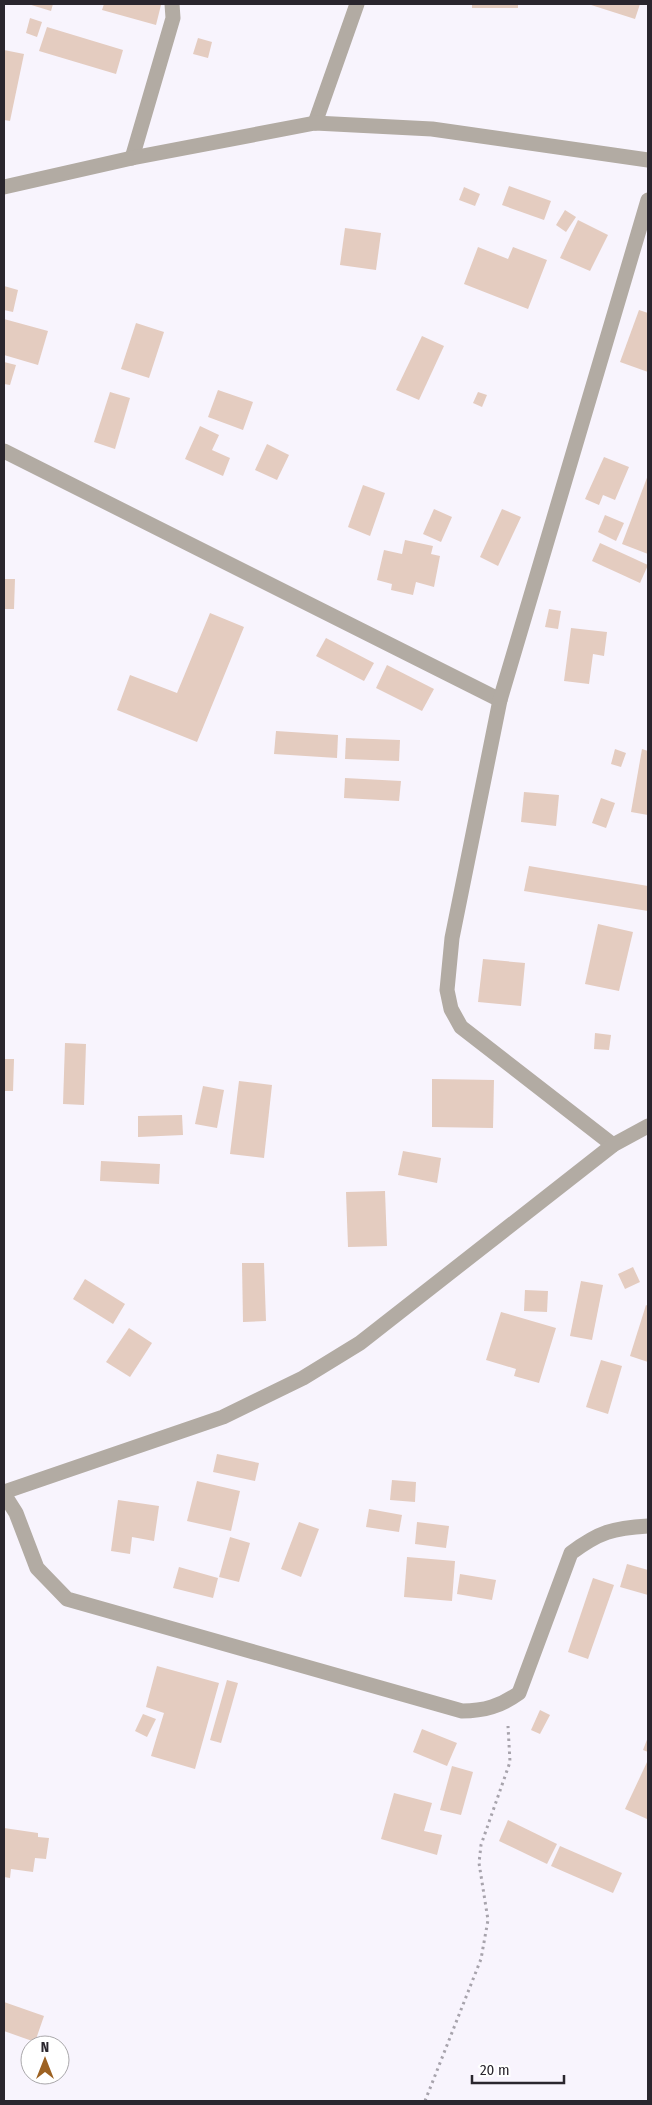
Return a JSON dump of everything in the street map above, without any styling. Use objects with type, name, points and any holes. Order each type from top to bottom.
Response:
[{"type":"street","points":[[132,158],[173,18],[172,4]]},
{"type":"street","points":[[315,123],[357,4]]},
{"type":"street","points":[[4,187],[132,158],[315,123],[432,129],[648,160]]},
{"type":"street","points":[[613,1145],[468,1034],[461,1027],[450,1009],[447,990],[452,938],[500,700],[648,200]]},
{"type":"street","points":[[4,451],[500,700]]},
{"type":"street","points":[[648,1126],[613,1145],[360,1344],[303,1378],[223,1417],[4,1493],[16,1514],[37,1568],[67,1599],[462,1712],[477,1711],[507,1702],[519,1693],[570,1553],[604,1532],[619,1527],[648,1526]]},
{"type":"path","points":[[425,2101],[481,1959],[488,1920],[479,1863],[481,1845],[510,1762],[507,1702]]},
{"type":"building","points":[[28,4],[53,4],[51,11]]},
{"type":"building","points":[[104,4],[161,5],[156,25],[102,10]]},
{"type":"building","points":[[472,4],[518,4],[518,8],[472,8]]},
{"type":"building","points":[[588,4],[640,4],[635,19]]},
{"type":"building","points":[[30,18],[42,22],[37,37],[26,33]]},
{"type":"building","points":[[47,27],[123,50],[116,74],[39,51]]},
{"type":"building","points":[[198,38],[212,42],[208,58],[193,54]]},
{"type":"building","points":[[4,50],[24,54],[10,121],[4,120]]},
{"type":"building","points":[[509,186],[551,201],[544,220],[502,205]]},
{"type":"building","points":[[464,187],[480,194],[475,206],[459,200]]},
{"type":"building","points":[[565,210],[576,217],[566,232],[556,225]]},
{"type":"building","points":[[578,220],[608,235],[590,271],[560,258]]},
{"type":"building","points":[[345,228],[381,233],[376,270],[340,265]]},
{"type":"building","points":[[478,247],[508,259],[513,247],[547,260],[528,309],[464,284]]},
{"type":"building","points":[[4,286],[18,290],[13,312],[4,310]]},
{"type":"building","points":[[639,310],[648,313],[648,372],[620,362]]},
{"type":"building","points":[[4,319],[48,331],[38,365],[4,355]]},
{"type":"building","points":[[136,323],[164,332],[149,378],[121,369]]},
{"type":"building","points":[[422,336],[444,346],[419,400],[396,390]]},
{"type":"building","points":[[4,362],[16,365],[10,385],[4,384]]},
{"type":"building","points":[[218,390],[253,402],[243,430],[208,417]]},
{"type":"building","points":[[110,392],[130,398],[115,449],[94,442]]},
{"type":"building","points":[[478,392],[487,395],[482,407],[473,403]]},
{"type":"building","points":[[200,426],[219,435],[212,450],[230,458],[223,476],[185,459]]},
{"type":"building","points":[[267,444],[289,455],[277,480],[255,470]]},
{"type":"building","points":[[604,457],[629,467],[615,500],[603,495],[599,505],[585,499]]},
{"type":"building","points":[[648,475],[648,554],[622,544]]},
{"type":"building","points":[[363,485],[385,493],[370,536],[348,527]]},
{"type":"building","points":[[434,509],[452,517],[441,542],[423,534]]},
{"type":"building","points":[[502,509],[521,517],[498,566],[480,557]]},
{"type":"building","points":[[605,515],[624,523],[616,541],[598,532]]},
{"type":"building","points":[[405,540],[433,546],[431,554],[440,556],[434,587],[416,582],[413,595],[391,590],[392,584],[377,580],[384,550],[402,554]]},
{"type":"building","points":[[600,543],[648,565],[640,583],[592,561]]},
{"type":"building","points":[[4,579],[15,579],[14,609],[4,609]]},
{"type":"building","points":[[549,609],[561,611],[558,629],[545,627]]},
{"type":"building","points":[[210,613],[244,627],[197,742],[117,710],[130,675],[177,693]]},
{"type":"building","points":[[571,628],[607,632],[604,656],[593,654],[589,684],[564,681]]},
{"type":"building","points":[[326,638],[374,663],[364,681],[316,656]]},
{"type":"building","points":[[387,665],[434,689],[422,711],[376,688]]},
{"type":"building","points":[[276,731],[338,735],[337,758],[274,754]]},
{"type":"building","points":[[346,738],[400,740],[399,761],[345,759]]},
{"type":"building","points":[[615,749],[626,753],[621,767],[611,764]]},
{"type":"building","points":[[642,749],[648,751],[648,815],[631,812]]},
{"type":"building","points":[[345,778],[401,781],[399,801],[344,798]]},
{"type":"building","points":[[524,792],[559,795],[556,826],[521,822]]},
{"type":"building","points":[[601,798],[615,803],[606,828],[592,823]]},
{"type":"building","points":[[529,866],[648,886],[648,911],[524,891]]},
{"type":"building","points":[[598,924],[633,932],[619,991],[585,984]]},
{"type":"building","points":[[483,959],[525,963],[521,1006],[478,1002]]},
{"type":"building","points":[[595,1033],[611,1035],[609,1050],[594,1049]]},
{"type":"building","points":[[65,1043],[86,1044],[84,1105],[63,1104]]},
{"type":"building","points":[[4,1059],[14,1059],[13,1091],[4,1091]]},
{"type":"building","points":[[432,1079],[494,1080],[493,1128],[432,1127]]},
{"type":"building","points":[[239,1081],[272,1085],[264,1158],[230,1154]]},
{"type":"building","points":[[203,1086],[224,1090],[217,1128],[195,1124]]},
{"type":"building","points":[[182,1115],[183,1135],[138,1137],[138,1116]]},
{"type":"building","points":[[403,1151],[441,1158],[437,1183],[398,1175]]},
{"type":"building","points":[[101,1161],[160,1164],[159,1184],[100,1181]]},
{"type":"building","points":[[385,1191],[387,1246],[348,1247],[346,1192]]},
{"type":"building","points":[[242,1263],[264,1263],[266,1321],[243,1322]]},
{"type":"building","points":[[633,1267],[640,1282],[625,1289],[618,1274]]},
{"type":"building","points":[[85,1279],[125,1304],[113,1324],[73,1299]]},
{"type":"building","points":[[581,1281],[603,1285],[592,1340],[570,1336]]},
{"type":"building","points":[[525,1290],[548,1291],[547,1312],[524,1311]]},
{"type":"building","points":[[646,1305],[648,1306],[648,1362],[630,1356]]},
{"type":"building","points":[[501,1312],[556,1328],[539,1383],[514,1376],[516,1369],[486,1360]]},
{"type":"building","points":[[129,1328],[152,1343],[130,1377],[106,1362]]},
{"type":"building","points":[[601,1360],[622,1366],[608,1414],[586,1407]]},
{"type":"building","points":[[217,1454],[259,1463],[255,1481],[213,1472]]},
{"type":"building","points":[[392,1480],[416,1482],[415,1502],[390,1500]]},
{"type":"building","points":[[197,1481],[240,1491],[231,1531],[187,1521]]},
{"type":"building","points":[[118,1500],[159,1506],[154,1541],[132,1537],[130,1554],[111,1551]]},
{"type":"building","points":[[369,1509],[402,1515],[399,1532],[366,1527]]},
{"type":"building","points":[[299,1522],[319,1529],[301,1577],[281,1569]]},
{"type":"building","points":[[417,1522],[449,1526],[446,1548],[415,1544]]},
{"type":"building","points":[[230,1537],[250,1543],[239,1582],[219,1577]]},
{"type":"building","points":[[407,1557],[455,1561],[452,1601],[404,1597]]},
{"type":"building","points":[[627,1564],[648,1570],[648,1595],[620,1587]]},
{"type":"building","points":[[179,1567],[218,1578],[213,1598],[173,1588]]},
{"type":"building","points":[[460,1574],[496,1580],[492,1600],[457,1594]]},
{"type":"building","points":[[593,1578],[614,1585],[588,1659],[568,1652]]},
{"type":"building","points":[[157,1666],[219,1683],[195,1769],[151,1756],[164,1713],[146,1707]]},
{"type":"building","points":[[227,1680],[238,1683],[221,1743],[210,1740]]},
{"type":"building","points":[[540,1710],[550,1715],[540,1734],[531,1730]]},
{"type":"building","points":[[143,1714],[156,1719],[147,1737],[135,1731]]},
{"type":"building","points":[[422,1729],[457,1743],[447,1766],[413,1752]]},
{"type":"building","points":[[648,1737],[648,1752],[643,1750]]},
{"type":"building","points":[[648,1760],[648,1817],[647,1819],[625,1809]]},
{"type":"building","points":[[452,1766],[473,1772],[461,1815],[440,1810]]},
{"type":"building","points":[[394,1793],[432,1803],[424,1831],[442,1835],[437,1855],[381,1839]]},
{"type":"building","points":[[508,1820],[557,1844],[547,1864],[499,1841]]},
{"type":"building","points":[[4,1828],[38,1833],[38,1837],[49,1838],[46,1859],[35,1858],[33,1872],[11,1869],[10,1878],[4,1877]]},
{"type":"building","points":[[560,1846],[622,1873],[613,1893],[551,1866]]},
{"type":"building","points":[[4,2002],[44,2016],[37,2035],[20,2035],[20,2037],[4,2031]]}]
